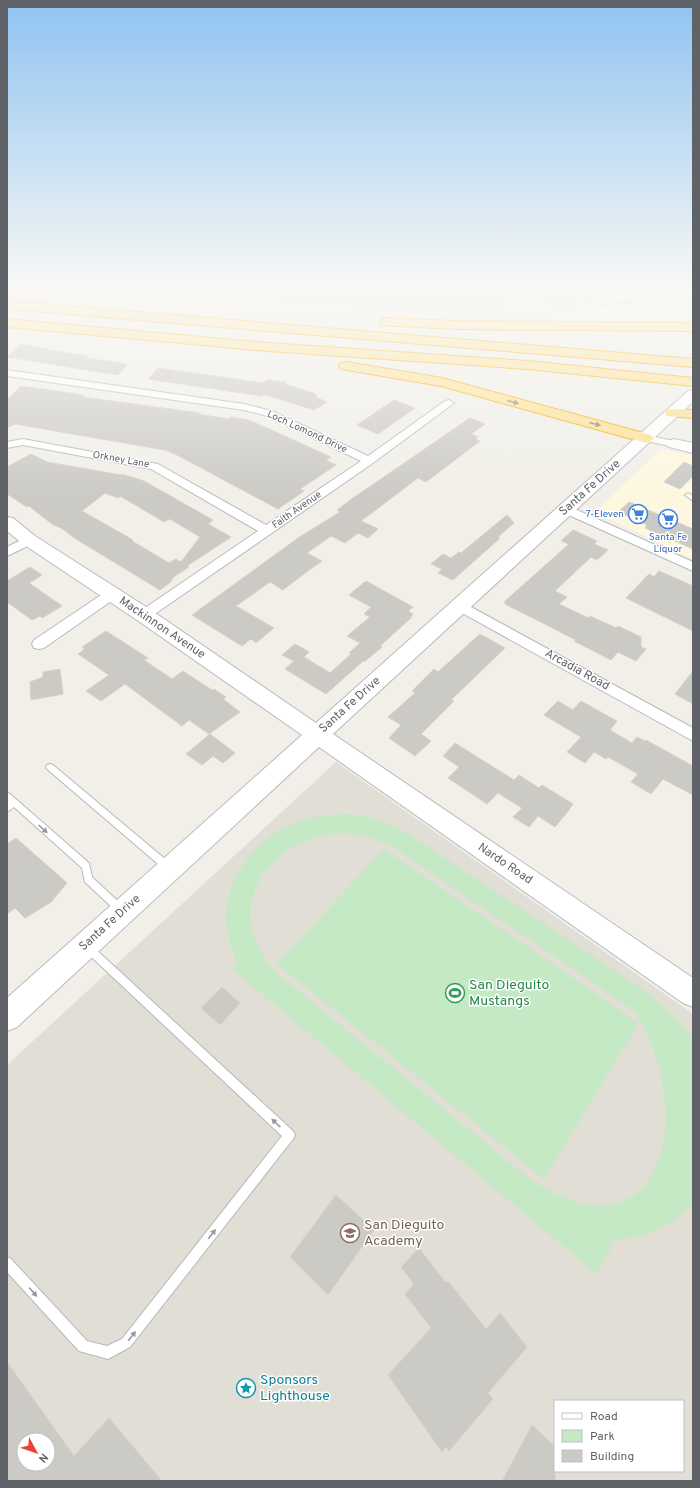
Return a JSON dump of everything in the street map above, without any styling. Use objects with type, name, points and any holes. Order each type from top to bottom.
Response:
[{"type":"highway","points":[[291,358],[376,370],[442,382],[646,438]]},
{"type":"highway","points":[[433,358],[528,365],[668,378],[693,382]]},
{"type":"highway","points":[[637,358],[691,363]]},
{"type":"highway","points":[[672,413],[693,414]]},
{"type":"main road","name":"Santa Fe Drive","points":[[7,1017],[693,394]]},
{"type":"main road","points":[[674,444],[693,448]]},
{"type":"main road","name":"Mackinnon Avenue","points":[[7,522],[29,540],[144,615],[317,735]]},
{"type":"main road","name":"Nardo Road","points":[[317,735],[693,994]]},
{"type":"street","name":"Loch Lomond Drive","points":[[7,373],[236,406],[268,413],[369,461]]},
{"type":"street","name":"Faith Avenue","points":[[144,615],[369,461],[449,403]]},
{"type":"street","points":[[646,438],[674,444]]},
{"type":"street","name":"Orkney Lane","points":[[7,444],[23,442],[154,466],[267,531]]},
{"type":"street","points":[[566,509],[693,567]]},
{"type":"street","points":[[7,552],[29,540]]},
{"type":"street","points":[[39,644],[112,594]]},
{"type":"street","name":"Arcadia Road","points":[[460,606],[693,735]]},
{"type":"lane","points":[[50,767],[171,868]]},
{"type":"lane","points":[[7,796],[11,805],[86,866],[88,879],[123,912]]},
{"type":"lane","points":[[7,1262],[83,1347],[108,1353],[126,1342],[289,1135],[85,946]]},
{"type":"shaded area","points":[[661,449],[693,456],[693,559],[609,519],[597,510]]},
{"type":"shaded area","name":"San Dieguito Academy","points":[[336,762],[693,1014],[693,1481],[7,1481],[7,1065]]},
{"type":"green space","points":[[348,814],[372,819],[395,827],[409,834],[645,991],[677,1019],[693,1040],[693,1203],[674,1220],[654,1231],[632,1238],[606,1241],[612,1246],[597,1274],[232,969],[237,963],[227,931],[227,903],[239,872],[248,859],[271,836],[285,827],[306,819]],"holes":[[[334,833],[358,835],[381,841],[396,849],[633,1010],[653,1049],[664,1090],[665,1131],[656,1166],[638,1192],[611,1205],[575,1202],[529,1178],[280,976],[262,953],[252,930],[251,908],[256,887],[268,868],[285,852],[307,840]]]},
{"type":"green space","name":"San Dieguito Mustangs","points":[[384,849],[639,1023],[544,1179],[277,964]]},
{"type":"building","points":[[16,358],[89,358],[128,364],[118,375]]},
{"type":"building","points":[[158,368],[264,383],[267,380],[286,382],[285,384],[313,393],[317,395],[315,397],[327,402],[314,410],[264,394],[262,396],[148,379]]},
{"type":"building","points":[[21,386],[84,395],[83,397],[200,413],[198,414],[229,419],[230,417],[249,420],[331,457],[326,460],[336,465],[300,489],[304,491],[278,509],[165,450],[15,424],[7,428],[7,400]]},
{"type":"building","points":[[394,400],[415,408],[378,434],[357,425]]},
{"type":"building","points":[[470,418],[485,424],[471,434],[478,437],[475,439],[480,441],[426,482],[418,478],[361,521],[378,529],[368,538],[358,533],[345,543],[331,536],[307,553],[322,561],[283,590],[270,582],[236,606],[274,628],[256,643],[251,639],[242,646],[192,615],[298,538],[340,512],[337,510],[353,498]]},
{"type":"building","points":[[31,454],[47,462],[122,474],[144,481],[213,520],[208,524],[231,537],[187,566],[189,567],[175,576],[171,580],[172,581],[160,590],[76,539],[61,528],[52,524],[29,506],[27,507],[7,494],[7,467]],"holes":[[[105,493],[119,498],[120,496],[164,522],[170,519],[200,537],[181,562],[176,559],[169,563],[132,541],[133,540],[82,511]]]},
{"type":"building","points":[[684,462],[693,466],[693,476],[680,489],[664,482]]},
{"type":"building","points":[[629,502],[693,529],[693,549],[645,528],[647,525],[618,512]]},
{"type":"building","points":[[507,515],[514,523],[498,537],[500,538],[453,580],[438,573],[442,569],[431,564],[443,554],[451,558],[459,552],[461,553]]},
{"type":"building","points":[[573,530],[597,541],[594,544],[608,550],[597,560],[591,557],[555,591],[567,597],[559,604],[588,618],[590,616],[616,628],[618,626],[641,637],[641,647],[646,649],[636,661],[618,652],[611,660],[574,641],[576,640],[505,604],[506,603],[504,602],[569,544],[561,541]]},
{"type":"building","points":[[30,567],[42,575],[29,583],[62,606],[42,618],[40,616],[32,620],[7,602],[7,581]]},
{"type":"building","points":[[659,571],[693,586],[693,631],[626,598],[649,574],[654,577]]},
{"type":"building","points":[[366,581],[413,607],[408,611],[413,614],[410,617],[412,617],[380,646],[382,647],[364,662],[363,661],[326,694],[285,669],[294,661],[282,655],[295,644],[309,652],[304,657],[330,673],[351,654],[349,653],[360,643],[347,636],[370,617],[364,614],[371,607],[349,595]]},
{"type":"building","points":[[106,631],[148,658],[144,660],[172,679],[183,671],[212,690],[214,689],[226,697],[223,699],[240,712],[209,734],[189,720],[182,726],[125,684],[101,701],[86,691],[109,675],[78,654],[85,649],[82,647]]},
{"type":"building","points":[[480,634],[505,648],[451,700],[454,701],[421,734],[431,741],[415,756],[389,738],[401,725],[388,717],[415,693],[412,691],[434,669],[438,672]]},
{"type":"building","points":[[60,669],[63,694],[31,700],[30,682],[43,677],[43,672]]},
{"type":"building","points":[[693,671],[693,704],[675,694]]},
{"type":"building","points":[[558,701],[573,710],[581,701],[617,721],[610,730],[632,743],[637,737],[645,741],[646,740],[693,766],[693,795],[663,779],[651,794],[631,782],[638,774],[608,757],[606,759],[594,752],[585,763],[567,752],[581,737],[544,715]]},
{"type":"building","points":[[210,734],[235,753],[223,763],[213,756],[202,765],[186,754]]},
{"type":"building","points":[[455,743],[514,780],[519,775],[539,788],[542,785],[573,804],[555,827],[538,816],[529,827],[513,817],[522,808],[498,793],[487,804],[448,778],[459,767],[443,756]]},
{"type":"building","points":[[16,838],[67,883],[51,902],[25,918],[15,908],[7,914],[7,844]]},
{"type":"building","points":[[222,987],[240,1003],[220,1025],[201,1008]]},
{"type":"building","points":[[336,1195],[374,1230],[328,1295],[290,1257]]},
{"type":"building","points":[[419,1248],[446,1283],[448,1281],[486,1329],[500,1313],[527,1347],[488,1393],[493,1399],[449,1451],[446,1447],[442,1452],[388,1375],[431,1328],[405,1294],[414,1284],[401,1267]]},
{"type":"building","points":[[7,1362],[74,1456],[109,1418],[162,1481],[7,1481]]},
{"type":"building","points":[[532,1425],[554,1446],[555,1481],[502,1481]]},
{"type":"place","name":"7-Eleven","points":[[638,514]]},
{"type":"place","name":"Santa Fe Liquor","points":[[668,519]]},
{"type":"place","name":"San Dieguito Mustangs","points":[[455,993]]},
{"type":"place","name":"San Dieguito Academy","points":[[350,1233]]},
{"type":"place","name":"Sponsors Lighthouse","points":[[246,1388]]}]
